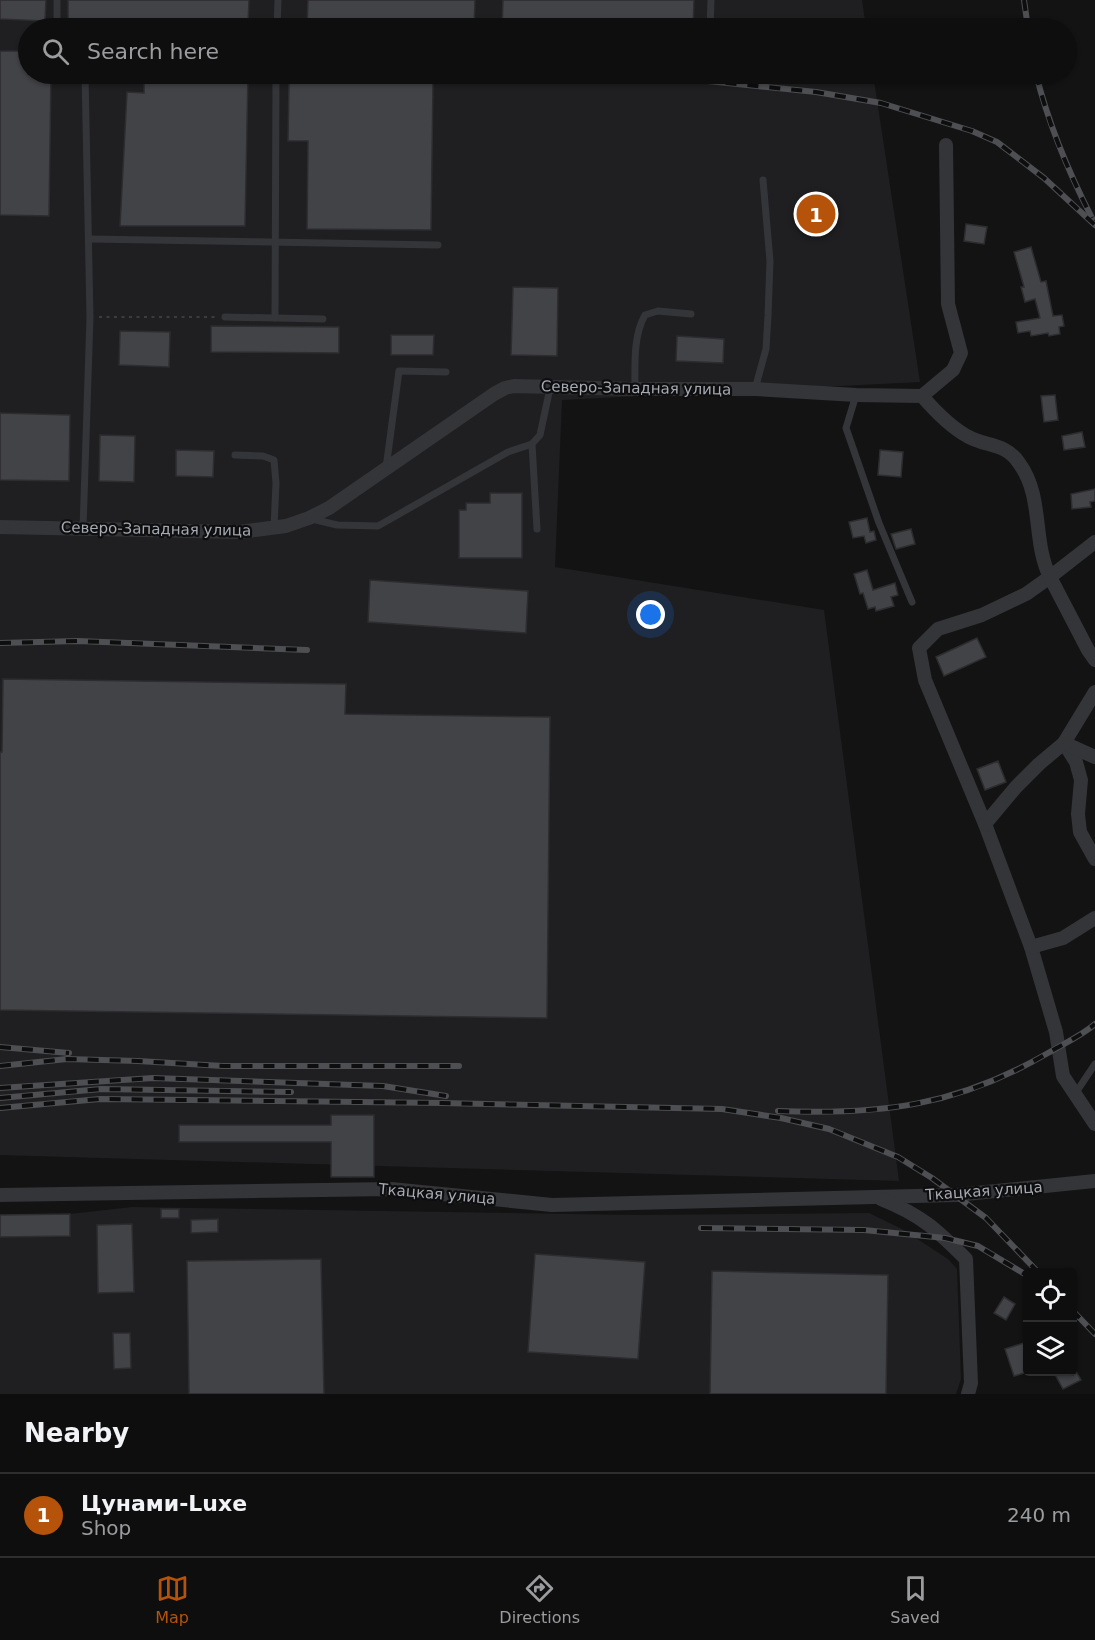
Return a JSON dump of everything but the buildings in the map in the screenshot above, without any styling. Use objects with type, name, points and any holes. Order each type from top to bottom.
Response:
[{"type":"street","points":[[946,145],[948,304],[961,353],[953,370],[922,396],[939,415],[969,438],[1004,448],[1018,461],[1032,485],[1042,562],[1095,660]]},
{"type":"street","name":"Северо-Западная улица","points":[[0,527],[239,532],[274,528],[309,518],[329,508],[505,388],[514,386],[755,389],[922,396]]},
{"type":"street","points":[[1095,542],[1026,594],[982,615],[938,629],[919,648],[925,681],[985,824],[1031,947],[1056,1032],[1063,1076],[1095,1124]]},
{"type":"street","points":[[985,824],[1039,764],[1064,743],[1095,692]]},
{"type":"street","points":[[1064,743],[1095,758]]},
{"type":"street","points":[[1064,743],[1076,762],[1081,780],[1078,814],[1080,832],[1095,859]]},
{"type":"street","points":[[1031,947],[1062,938],[1095,918]]},
{"type":"street","name":"Ткацкая улица","points":[[0,1195],[391,1189],[552,1205],[873,1196],[956,1196],[1095,1181]]},
{"type":"street","name":"Ткацкая улица","points":[[873,1196],[907,1209],[935,1228],[966,1259],[971,1383],[968,1394]]},
{"type":"lane","points":[[57,0],[57,18]]},
{"type":"lane","points":[[277,18],[278,0]]},
{"type":"lane","points":[[710,18],[711,0]]},
{"type":"lane","points":[[83,529],[90,317],[86,84]]},
{"type":"lane","points":[[275,318],[276,84]]},
{"type":"lane","points":[[755,389],[766,349],[768,316],[770,261],[763,180]]},
{"type":"lane","points":[[89,239],[438,245]]},
{"type":"lane","points":[[635,389],[639,324],[645,315],[658,311],[691,314]]},
{"type":"lane","points":[[225,317],[323,319]]},
{"type":"lane","points":[[386,468],[399,371],[446,372]]},
{"type":"lane","points":[[309,518],[336,525],[378,525],[508,452],[532,444],[540,435],[550,388]]},
{"type":"lane","points":[[856,395],[846,429],[879,523],[912,602]]},
{"type":"lane","points":[[532,444],[537,529]]},
{"type":"lane","points":[[235,455],[263,456],[274,460],[276,483],[274,528]]},
{"type":"lane","points":[[1075,1094],[1095,1064]]},
{"type":"path","points":[[90,317],[225,317]]},
{"type":"shaded area","points":[[0,0],[862,0],[865,18],[18,18],[18,84],[875,84],[920,382],[562,400],[555,567],[824,610],[899,1181],[0,1155]]},
{"type":"shaded area","points":[[132,1207],[634,1215],[869,1213],[902,1229],[948,1259],[957,1269],[961,1379],[956,1394],[0,1394],[0,1215],[70,1214]]},
{"type":"railway","points":[[1024,0],[1027,18]]},
{"type":"railway","points":[[737,84],[816,92],[881,103],[972,131],[997,142],[1044,178],[1095,225]]},
{"type":"railway","points":[[1039,84],[1060,148],[1092,218]]},
{"type":"railway","points":[[0,643],[78,641],[307,650]]},
{"type":"railway","points":[[778,1111],[851,1111],[885,1108],[950,1096],[1014,1071],[1072,1040],[1095,1024]]},
{"type":"railway","points":[[0,1047],[69,1053]]},
{"type":"railway","points":[[0,1066],[67,1059],[223,1066],[459,1066]]},
{"type":"railway","points":[[0,1088],[153,1078],[383,1086],[446,1096]]},
{"type":"railway","points":[[0,1098],[101,1089],[291,1092]]},
{"type":"railway","points":[[0,1108],[100,1099],[442,1103],[722,1109],[781,1118],[829,1129],[898,1157],[932,1178],[986,1218],[1034,1268]]},
{"type":"railway","points":[[701,1228],[864,1230],[945,1238],[978,1246],[1023,1273]]},
{"type":"railway","points":[[1077,1315],[1095,1334]]},
{"type":"place","name":"Цунами-Luxe","points":[[816,214]]}]
